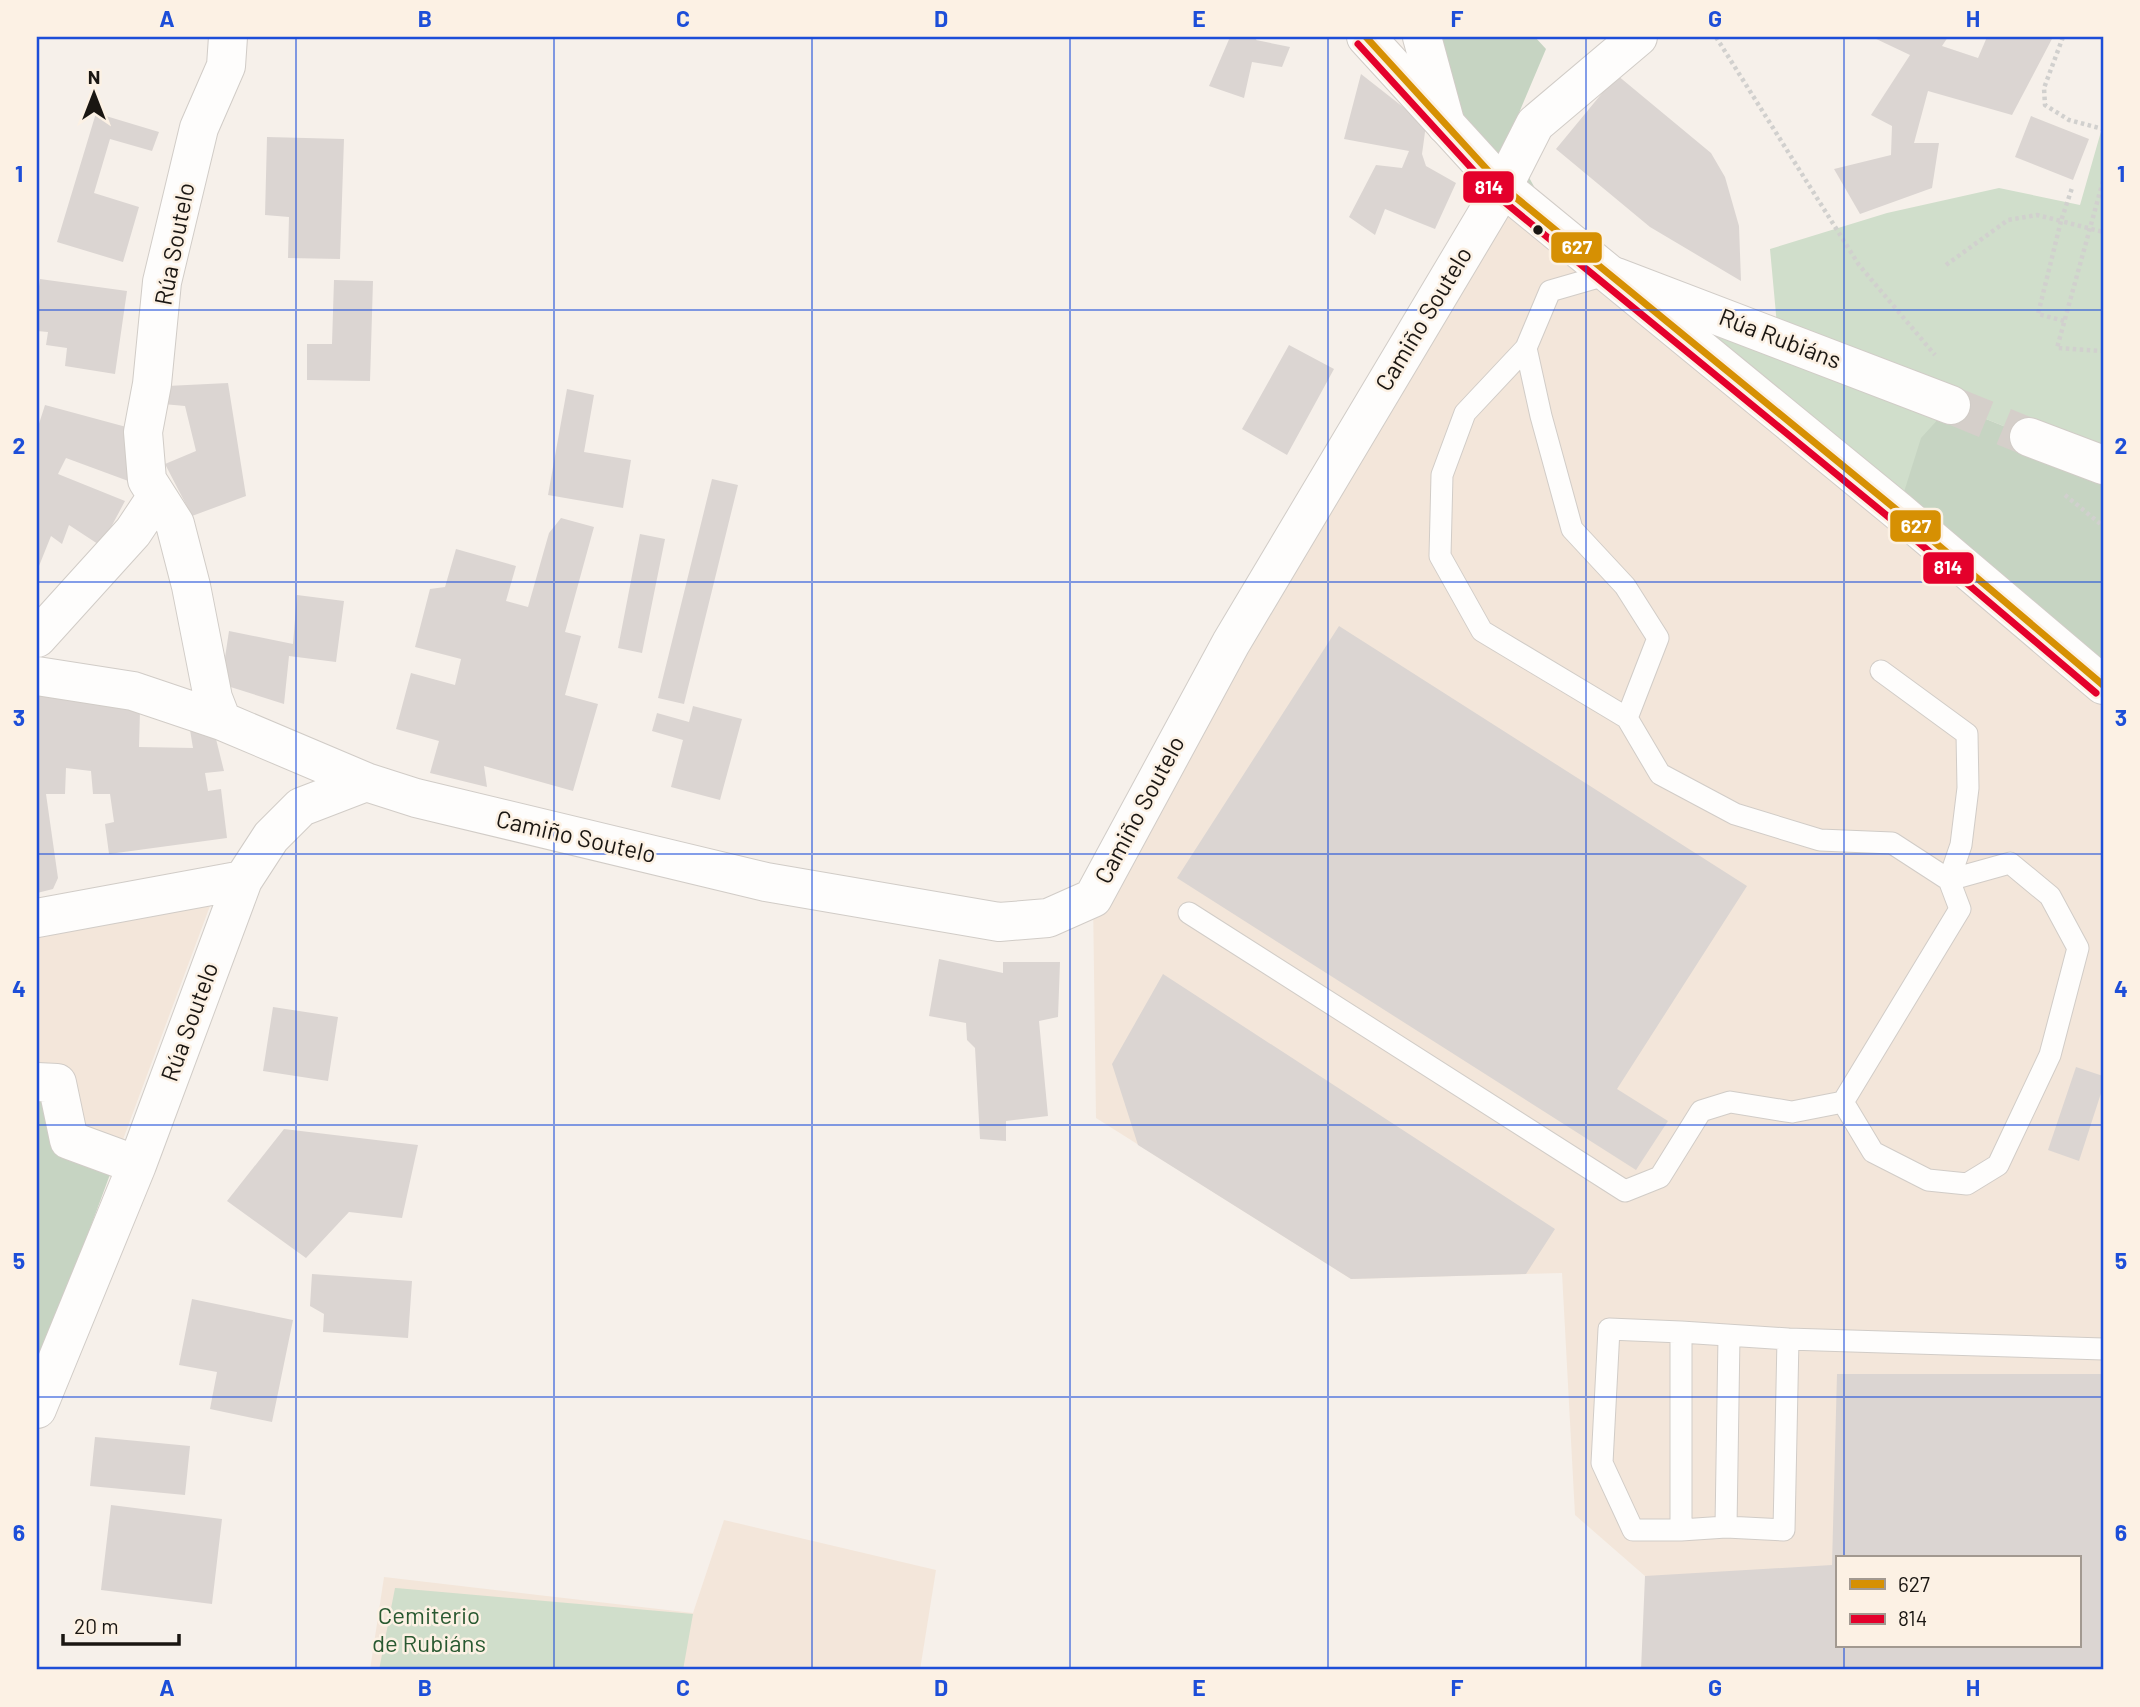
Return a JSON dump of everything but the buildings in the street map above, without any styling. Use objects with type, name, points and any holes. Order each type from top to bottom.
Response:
[{"type":"street","name":"Rúa Soutelo","points":[[222,721],[214,698],[175,524],[147,480],[143,432],[152,384],[162,282],[199,128],[226,66],[228,37]]},
{"type":"street","points":[[1366,37],[1503,187],[1898,511],[2103,685]]},
{"type":"street","points":[[1422,37],[1446,125]]},
{"type":"street","points":[[1503,187],[1535,124],[1638,37]]},
{"type":"street","name":"Camiño Soutelo","points":[[366,782],[415,798],[766,882],[999,922],[1048,918],[1093,898],[1231,643],[1503,187]]},
{"type":"street","name":"Rúa Rubiáns","points":[[1609,274],[1951,405]]},
{"type":"street","points":[[2029,437],[2103,465]]},
{"type":"street","points":[[37,638],[133,532],[157,496]]},
{"type":"street","points":[[37,676],[133,691],[222,721],[366,782]]},
{"type":"street","name":"Rúa Soutelo","points":[[37,1409],[137,1165],[243,880],[271,837],[301,807],[366,782]]},
{"type":"street","points":[[37,918],[243,880]]},
{"type":"street","points":[[37,1082],[57,1083],[69,1140],[137,1165]]},
{"type":"lane","points":[[1189,913],[1625,1191],[1660,1177],[1702,1111],[1730,1102],[1792,1112],[1843,1102],[1960,909],[1949,880],[1892,844],[1820,840],[1735,814],[1660,774],[1627,718],[1482,631],[1440,556],[1442,475],[1465,413],[1526,348],[1550,291],[1609,274]]},
{"type":"lane","points":[[1526,348],[1541,416],[1572,529],[1625,586],[1658,638],[1627,718]]},
{"type":"lane","points":[[1881,671],[1966,734],[1968,788],[1961,845],[1949,880]]},
{"type":"lane","points":[[1843,1102],[1873,1152],[1928,1180],[1966,1184],[1998,1165],[2033,1092],[2050,1055],[2078,948],[2050,896],[2010,863],[1949,880]]},
{"type":"lane","points":[[1788,1339],[1784,1530],[1726,1527],[1633,1530],[1602,1463],[1609,1329],[1788,1339],[2103,1349]]},
{"type":"lane","points":[[1681,1332],[1681,1530]]},
{"type":"lane","points":[[1726,1527],[1729,1336]]},
{"type":"path","points":[[1716,37],[1859,265],[1937,358]]},
{"type":"path","points":[[2063,37],[2044,88],[2045,105],[2069,120],[2103,128]]},
{"type":"path","points":[[2103,181],[2057,348],[2103,351]]},
{"type":"path","points":[[2064,321],[2038,314],[2072,188]]},
{"type":"path","points":[[1946,265],[2008,220],[2037,215],[2103,232]]},
{"type":"path","points":[[2063,494],[2103,526]]},
{"type":"shaded area","points":[[1503,187],[2103,680],[2103,1670],[1646,1670],[1645,1576],[1575,1515],[1562,1273],[1351,1279],[1096,1118],[1093,898]]},
{"type":"shaded area","points":[[226,863],[112,1169],[37,1094],[37,904]]},
{"type":"shaded area","points":[[724,1520],[936,1570],[920,1670],[370,1670],[384,1577],[693,1613]]},
{"type":"green space","points":[[1422,37],[1535,37],[1546,49],[1508,139],[1560,234],[1446,125]]},
{"type":"green space","points":[[2102,128],[2103,466],[1951,405],[1898,511],[1609,274],[1778,336],[1770,249],[1887,213],[1999,188],[2080,205]]},
{"type":"green space","points":[[1951,405],[2103,466],[2103,685],[1898,511],[1921,438]]},
{"type":"green space","points":[[37,1094],[112,1169],[37,1372]]},
{"type":"green space","name":"Cemiterio de Rubiáns","points":[[395,1588],[693,1614],[683,1670],[379,1670]]},
{"type":"tunnel","points":[[1951,405],[2029,437]]},
{"type":"transit line","name":"627","points":[[1366,37],[1503,187],[1898,511],[2103,685]]},
{"type":"transit line","name":"814","points":[[1358,44],[1496,195],[1891,519],[2096,693]]}]
